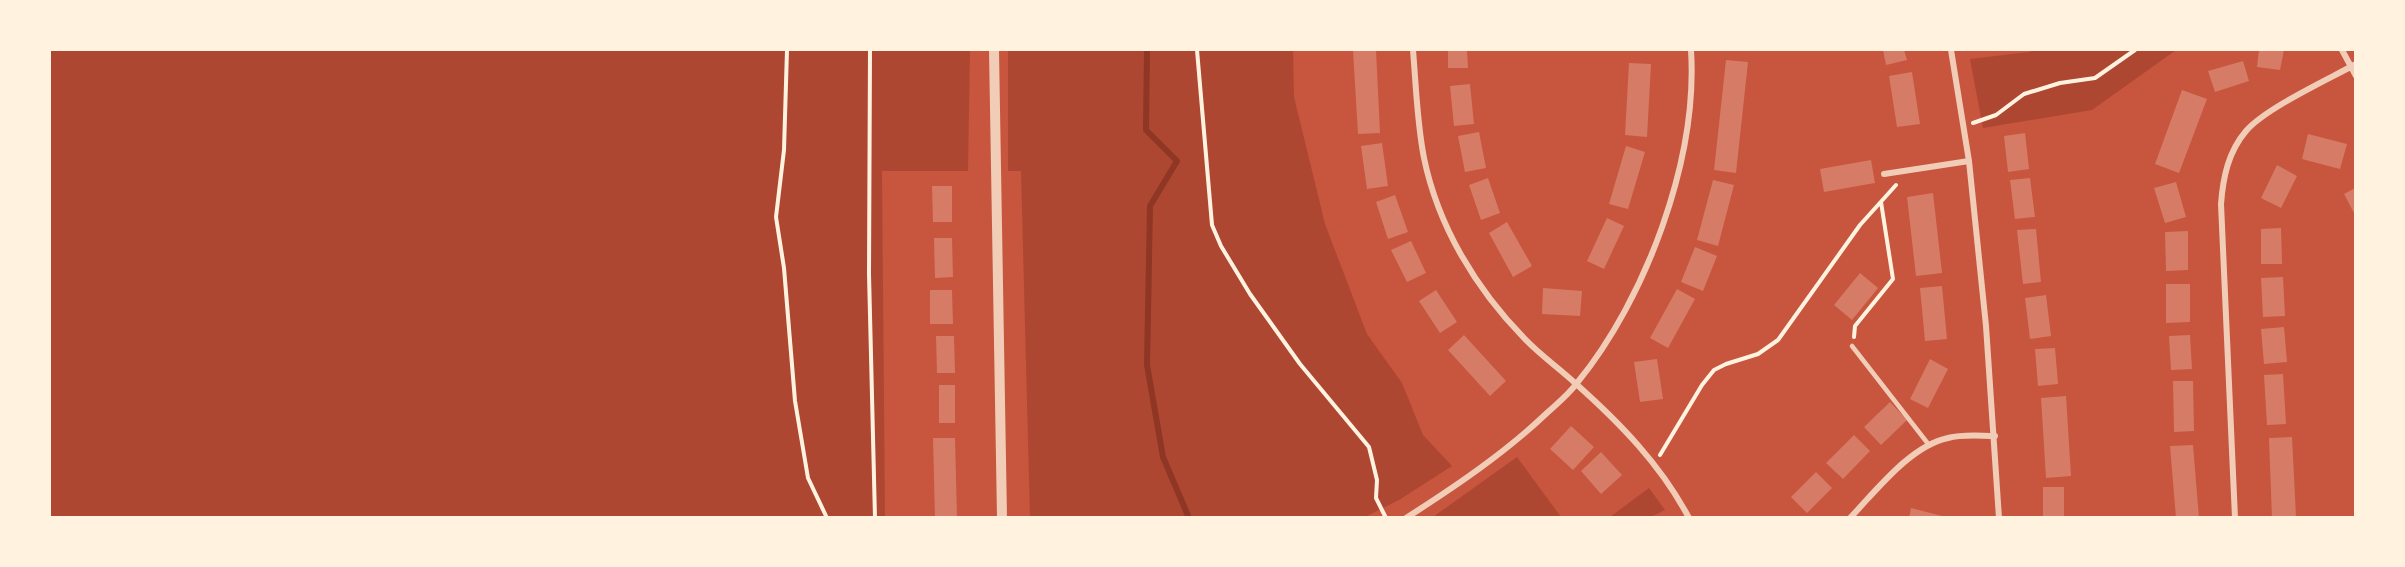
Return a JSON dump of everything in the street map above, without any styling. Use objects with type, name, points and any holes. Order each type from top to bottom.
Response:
[{"type":"street","points":[[994,50],[1002,518]]},
{"type":"street","points":[[1413,50],[1424,156],[1433,194],[1461,255],[1488,296],[1525,339],[1634,438],[1689,518]]},
{"type":"street","points":[[1406,518],[1495,458],[1577,384],[1610,335],[1635,290],[1672,196],[1683,153],[1690,102],[1691,50]]},
{"type":"street","points":[[1951,50],[1969,161],[1986,326],[1999,518]]},
{"type":"street","points":[[2342,50],[2353,65],[2355,76]]},
{"type":"street","points":[[2235,518],[2221,204],[2223,177],[2231,156],[2246,132],[2264,116],[2353,65]]},
{"type":"street","points":[[1884,174],[1969,161]]},
{"type":"street","points":[[1850,518],[1911,457],[1929,445],[1948,438],[1995,436]]},
{"type":"lane","points":[[1852,346],[1929,445]]},
{"type":"path","points":[[787,50],[784,150],[776,217],[784,268],[795,400],[807,477],[827,518]]},
{"type":"path","points":[[870,50],[869,274],[875,518]]},
{"type":"path","points":[[1197,50],[1212,225],[1221,246],[1250,294],[1300,364],[1369,447],[1377,480],[1376,498],[1386,518]]},
{"type":"path","points":[[1964,126],[1996,115],[2024,94],[2060,83],[2095,78],[2135,50]]},
{"type":"path","points":[[1654,464],[1702,385],[1714,370],[1758,354],[1778,340],[1860,225],[1909,171]]},
{"type":"path","points":[[1852,346],[1855,326],[1893,279],[1881,201]]},
{"type":"shaded area","points":[[50,50],[970,50],[968,171],[882,171],[885,517],[50,517]]},
{"type":"shaded area","points":[[1008,50],[1293,50],[1294,97],[1325,224],[1367,334],[1402,383],[1423,435],[1452,466],[1399,500],[1365,517],[1030,517],[1021,171],[1008,171]]},
{"type":"shaded area","points":[[2035,50],[2176,50],[2092,110],[1983,128],[1970,59]]},
{"type":"shaded area","points":[[1517,457],[1561,517],[1433,517]]},
{"type":"shaded area","points":[[1649,488],[1665,510],[1651,517],[1610,517]]},
{"type":"building","points":[[1353,50],[1376,50],[1380,133],[1358,134]]},
{"type":"building","points":[[1448,50],[1467,50],[1468,68],[1448,68]]},
{"type":"building","points":[[1883,50],[1904,50],[1907,60],[1886,65]]},
{"type":"building","points":[[2259,50],[2284,50],[2280,70],[2257,67]]},
{"type":"building","points":[[1726,60],[1748,62],[1736,173],[1714,170]]},
{"type":"building","points":[[2243,61],[2249,81],[2215,92],[2208,71]]},
{"type":"building","points":[[1629,63],[1651,64],[1647,137],[1625,135]]},
{"type":"building","points":[[1912,72],[1920,124],[1897,127],[1889,76]]},
{"type":"building","points":[[1470,84],[1474,124],[1454,126],[1450,86]]},
{"type":"building","points":[[2182,90],[2207,99],[2179,173],[2155,164]]},
{"type":"building","points":[[1479,132],[1486,168],[1465,172],[1458,136]]},
{"type":"building","points":[[2025,133],[2029,169],[2008,172],[2004,136]]},
{"type":"building","points":[[2308,134],[2347,144],[2340,169],[2302,159]]},
{"type":"building","points":[[1382,143],[1388,186],[1367,189],[1361,146]]},
{"type":"building","points":[[1626,146],[1645,152],[1628,209],[1609,204]]},
{"type":"building","points":[[1871,160],[1875,183],[1824,192],[1820,169]]},
{"type":"building","points":[[2277,165],[2297,176],[2281,208],[2261,198]]},
{"type":"building","points":[[1488,178],[1500,213],[1481,220],[1469,185]]},
{"type":"building","points":[[2030,178],[2035,217],[2015,219],[2010,180]]},
{"type":"building","points":[[1713,180],[1734,185],[1718,246],[1697,240]]},
{"type":"building","points":[[2176,182],[2186,217],[2165,223],[2154,188]]},
{"type":"building","points":[[932,186],[952,186],[952,222],[933,222]]},
{"type":"building","points":[[2355,188],[2355,215],[2344,194]]},
{"type":"building","points":[[1933,193],[1942,273],[1916,276],[1907,197]]},
{"type":"building","points":[[1395,195],[1408,232],[1388,239],[1376,202]]},
{"type":"building","points":[[1607,218],[1624,226],[1604,269],[1587,261]]},
{"type":"building","points":[[1507,222],[1532,266],[1513,277],[1489,233]]},
{"type":"building","points":[[2281,228],[2282,264],[2261,264],[2261,229]]},
{"type":"building","points":[[2036,229],[2041,282],[2023,284],[2017,230]]},
{"type":"building","points":[[2188,231],[2188,270],[2166,271],[2165,232]]},
{"type":"building","points":[[934,238],[952,238],[953,277],[935,278]]},
{"type":"building","points":[[1411,241],[1426,273],[1407,282],[1391,250]]},
{"type":"building","points":[[1695,247],[1717,256],[1703,291],[1681,282]]},
{"type":"building","points":[[1860,273],[1878,288],[1852,320],[1834,305]]},
{"type":"building","points":[[2283,277],[2285,316],[2263,317],[2261,278]]},
{"type":"building","points":[[2166,284],[2190,284],[2190,322],[2166,323]]},
{"type":"building","points":[[1942,286],[1947,339],[1925,341],[1920,288]]},
{"type":"building","points":[[1543,288],[1582,291],[1580,316],[1542,314]]},
{"type":"building","points":[[1677,289],[1695,299],[1668,348],[1650,338]]},
{"type":"building","points":[[930,290],[952,290],[953,324],[930,324]]},
{"type":"building","points":[[1436,290],[1457,322],[1440,333],[1419,301]]},
{"type":"building","points":[[2046,295],[2051,336],[2030,339],[2025,298]]},
{"type":"building","points":[[2284,327],[2287,362],[2264,364],[2261,329]]},
{"type":"building","points":[[1464,335],[1506,381],[1490,396],[1448,350]]},
{"type":"building","points":[[2190,335],[2192,369],[2171,370],[2169,336]]},
{"type":"building","points":[[936,336],[954,336],[955,373],[937,373]]},
{"type":"building","points":[[2055,348],[2058,384],[2038,386],[2035,349]]},
{"type":"building","points":[[1657,359],[1663,399],[1640,402],[1634,362]]},
{"type":"building","points":[[1930,359],[1948,369],[1928,408],[1910,399]]},
{"type":"building","points":[[2283,374],[2286,424],[2267,425],[2264,375]]},
{"type":"building","points":[[2173,381],[2193,381],[2194,431],[2174,432]]},
{"type":"building","points":[[939,385],[955,385],[955,423],[939,423]]},
{"type":"building","points":[[2066,396],[2071,476],[2046,478],[2041,398]]},
{"type":"building","points":[[1890,402],[1907,420],[1881,445],[1864,427]]},
{"type":"building","points":[[1571,426],[1594,447],[1573,470],[1550,449]]},
{"type":"building","points":[[1854,435],[1870,451],[1843,479],[1826,463]]},
{"type":"building","points":[[2292,437],[2296,517],[2272,518],[2269,438]]},
{"type":"building","points":[[933,438],[955,438],[957,518],[935,518]]},
{"type":"building","points":[[2193,445],[2199,518],[2176,518],[2170,446]]},
{"type":"building","points":[[1601,452],[1622,475],[1601,494],[1581,471]]},
{"type":"building","points":[[1816,472],[1832,488],[1807,513],[1791,497]]},
{"type":"building","points":[[2043,487],[2064,487],[2064,518],[2043,518]]},
{"type":"building","points":[[1911,508],[1946,517],[1946,518],[1909,518]]},
{"type":"waterway","points":[[1147,50],[1146,130],[1177,161],[1150,206],[1147,365],[1163,457],[1189,518]]}]
